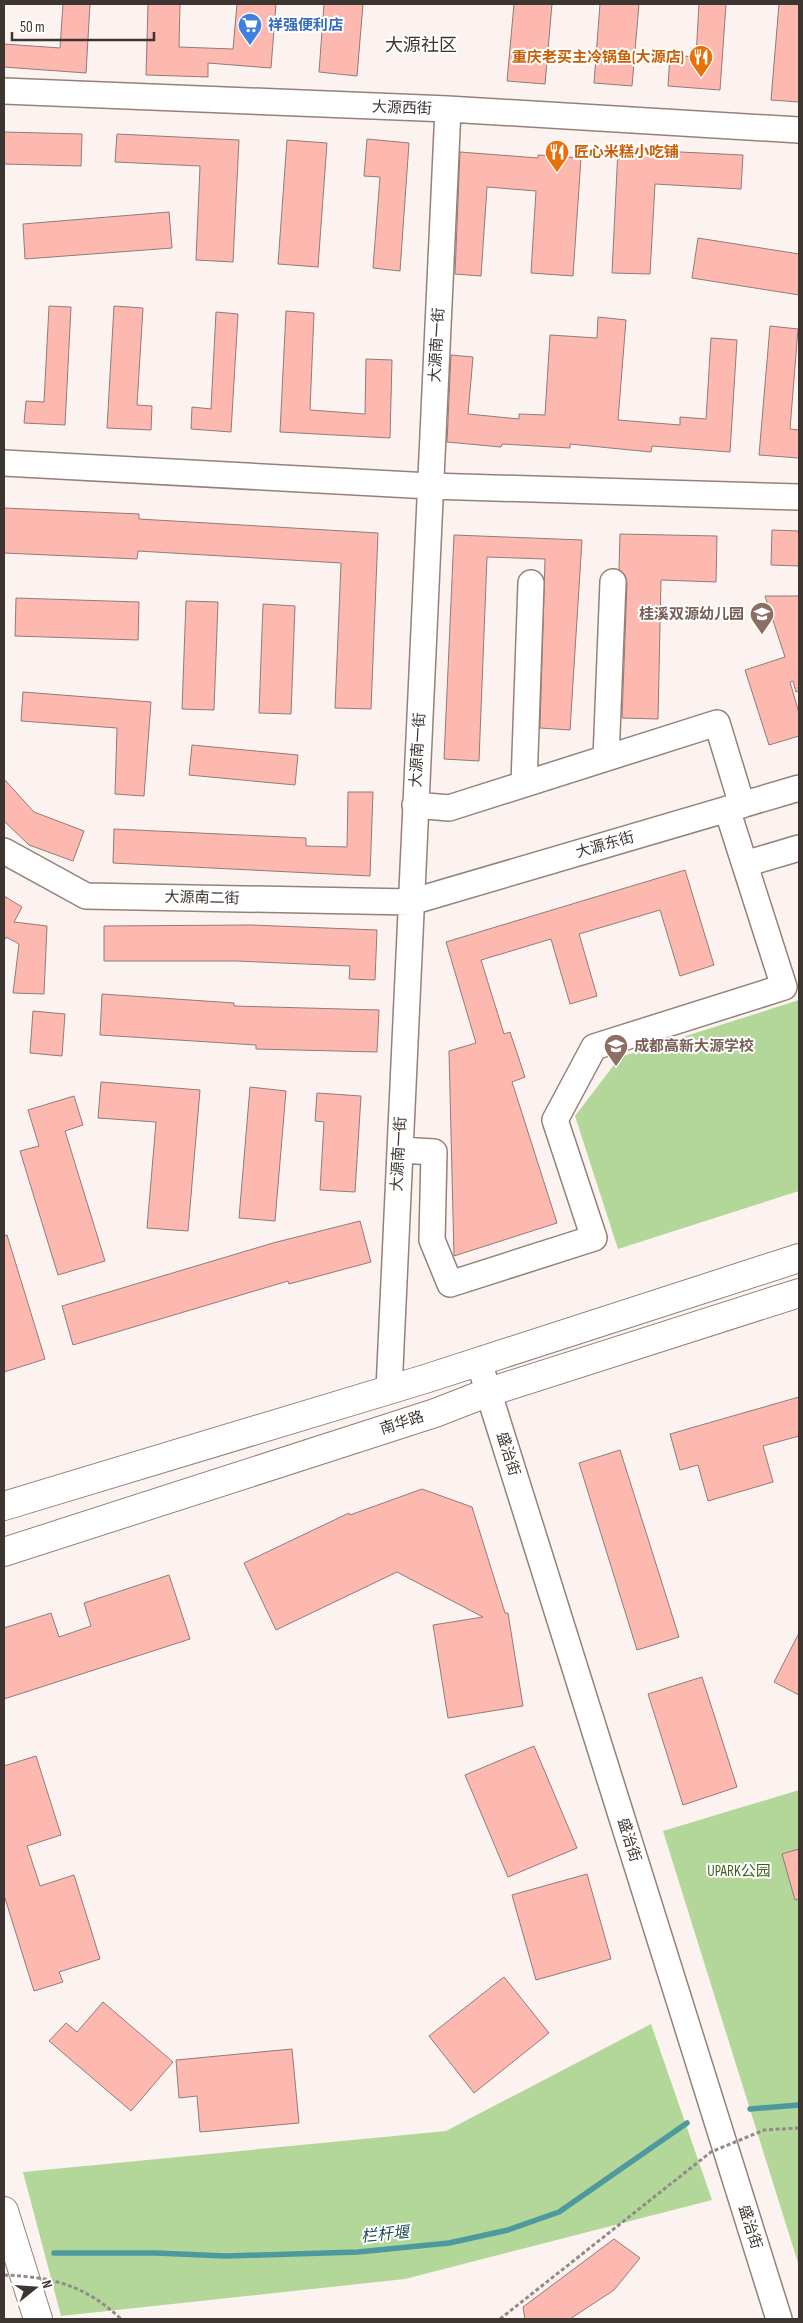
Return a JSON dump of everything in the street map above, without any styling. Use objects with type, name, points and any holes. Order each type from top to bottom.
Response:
[{"type":"main road","points":[[4,1506],[479,1362],[799,1258]]},
{"type":"main road","name":"南华路","points":[[4,1552],[435,1412],[489,1392],[799,1293]]},
{"type":"main road","points":[[4,2211],[38,2319]]},
{"type":"street","name":"大源西街","points":[[4,91],[448,110],[799,130]]},
{"type":"street","name":"大源南一街","points":[[389,1390],[448,110]]},
{"type":"street","points":[[4,463],[430,486],[799,497]]},
{"type":"street","points":[[606,758],[613,582]]},
{"type":"street","points":[[524,784],[531,583]]},
{"type":"street","points":[[400,1150],[434,1152],[432,1240],[450,1284],[594,1238],[555,1120],[594,1047],[792,985],[745,864],[717,723],[449,808],[415,805]]},
{"type":"street","name":"大源东街","points":[[411,902],[799,788]]},
{"type":"street","points":[[745,864],[799,848]]},
{"type":"street","name":"大源南二街","points":[[4,851],[86,896],[411,902]]},
{"type":"street","name":"盛治街","points":[[479,1362],[780,2319]]},
{"type":"path","points":[[500,2319],[711,2152],[764,2130],[799,2128]]},
{"type":"path","points":[[4,2275],[33,2276],[68,2285],[102,2301],[120,2319]]},
{"type":"green space","points":[[799,1000],[799,1191],[618,1249],[575,1116],[620,1057]]},
{"type":"green space","name":"UPARK公园","points":[[799,1790],[799,2266],[663,1831]]},
{"type":"green space","points":[[651,2024],[712,2200],[405,2279],[61,2316],[23,2172],[446,2131]]},
{"type":"building","points":[[63,4],[90,4],[86,73],[4,67],[4,44],[60,48]]},
{"type":"building","points":[[148,4],[180,4],[179,47],[233,49],[237,4],[276,4],[271,68],[208,63],[208,77],[146,75]]},
{"type":"building","points":[[324,4],[363,4],[357,76],[319,72]]},
{"type":"building","points":[[514,4],[552,4],[545,84],[507,81]]},
{"type":"building","points":[[600,4],[639,4],[632,86],[594,83]]},
{"type":"building","points":[[699,4],[726,4],[720,90],[668,86],[670,55],[696,57]]},
{"type":"building","points":[[779,4],[799,4],[799,102],[771,100]]},
{"type":"building","points":[[4,132],[82,134],[81,166],[4,164]]},
{"type":"building","points":[[117,134],[239,140],[233,262],[196,260],[200,166],[115,162]]},
{"type":"building","points":[[367,139],[409,143],[400,271],[373,268],[380,177],[364,176]]},
{"type":"building","points":[[287,140],[327,143],[318,267],[278,264]]},
{"type":"building","points":[[618,149],[743,155],[741,189],[655,184],[650,274],[612,273]]},
{"type":"building","points":[[460,152],[538,158],[538,155],[581,158],[573,276],[531,273],[536,191],[487,187],[481,276],[455,274]]},
{"type":"building","points":[[169,212],[172,248],[25,259],[23,224]]},
{"type":"building","points":[[698,238],[799,254],[799,295],[692,278]]},
{"type":"building","points":[[49,306],[71,307],[65,425],[24,423],[26,401],[44,402]]},
{"type":"building","points":[[114,306],[143,308],[137,405],[152,406],[151,430],[107,428]]},
{"type":"building","points":[[286,311],[314,313],[310,410],[365,414],[366,359],[392,360],[390,438],[280,432]]},
{"type":"building","points":[[216,312],[238,314],[231,432],[191,429],[192,407],[211,409]]},
{"type":"building","points":[[598,317],[626,320],[618,420],[680,425],[680,417],[706,419],[711,338],[737,340],[730,452],[652,446],[651,452],[570,444],[570,448],[502,444],[501,447],[447,442],[451,355],[473,357],[468,414],[519,419],[519,414],[545,415],[550,335],[597,338]]},
{"type":"building","points":[[770,326],[798,329],[790,429],[799,430],[799,458],[759,455]]},
{"type":"building","points":[[4,508],[139,514],[139,519],[378,533],[371,709],[335,708],[341,563],[138,551],[137,559],[4,553]]},
{"type":"building","points":[[772,530],[799,531],[799,566],[771,565]]},
{"type":"building","points":[[620,534],[717,536],[716,582],[661,580],[658,719],[622,718],[627,583],[625,575],[619,569]]},
{"type":"building","points":[[454,535],[582,540],[570,730],[540,728],[545,559],[487,557],[479,761],[444,759]]},
{"type":"building","points":[[765,596],[799,596],[799,691],[796,692],[793,681],[790,682],[799,713],[799,736],[769,745],[745,670],[785,657]]},
{"type":"building","points":[[16,598],[139,602],[138,640],[15,636]]},
{"type":"building","points":[[186,601],[218,602],[214,710],[182,709]]},
{"type":"building","points":[[263,604],[295,606],[291,714],[259,713]]},
{"type":"building","points":[[23,692],[151,702],[144,796],[115,794],[117,728],[21,721]]},
{"type":"building","points":[[192,745],[298,755],[295,785],[189,775]]},
{"type":"building","points":[[4,779],[34,812],[84,831],[73,861],[29,845],[4,821]]},
{"type":"building","points":[[348,792],[373,792],[370,876],[113,863],[114,829],[306,838],[306,846],[347,847]]},
{"type":"building","points":[[685,870],[714,965],[680,976],[660,910],[579,934],[597,996],[570,1004],[551,939],[481,960],[504,1034],[510,1032],[525,1077],[512,1082],[557,1223],[454,1256],[449,1051],[476,1043],[446,942]]},
{"type":"building","points":[[4,896],[22,907],[14,922],[47,926],[44,994],[13,993],[19,944],[6,937],[4,941]]},
{"type":"building","points":[[251,925],[377,930],[375,980],[349,979],[350,966],[236,961],[104,961],[104,926]]},
{"type":"building","points":[[102,994],[234,1003],[234,1006],[379,1010],[377,1052],[256,1049],[256,1045],[100,1035]]},
{"type":"building","points":[[33,1011],[65,1014],[62,1056],[30,1053]]},
{"type":"building","points":[[101,1082],[200,1090],[188,1231],[147,1228],[156,1122],[98,1118]]},
{"type":"building","points":[[250,1087],[286,1091],[275,1221],[239,1218]]},
{"type":"building","points":[[317,1093],[361,1096],[355,1192],[320,1190],[324,1122],[315,1121]]},
{"type":"building","points":[[74,1096],[83,1125],[65,1131],[105,1261],[58,1275],[20,1151],[39,1146],[28,1110]]},
{"type":"building","points":[[360,1221],[371,1262],[289,1284],[288,1281],[73,1345],[62,1306],[273,1243]]},
{"type":"building","points":[[7,1235],[45,1359],[4,1372],[4,1236]]},
{"type":"building","points":[[799,1397],[799,1436],[763,1446],[773,1482],[708,1501],[698,1465],[680,1470],[670,1434]]},
{"type":"building","points":[[620,1450],[679,1637],[637,1650],[579,1463]]},
{"type":"building","points":[[422,1489],[472,1507],[505,1613],[508,1613],[523,1706],[448,1718],[433,1625],[483,1617],[397,1572],[276,1630],[244,1563],[349,1513],[350,1515]]},
{"type":"building","points":[[169,1575],[190,1639],[4,1699],[4,1628],[51,1613],[59,1637],[91,1626],[84,1603]]},
{"type":"building","points":[[799,1633],[799,1695],[774,1682]]},
{"type":"building","points":[[702,1677],[737,1787],[683,1805],[648,1694]]},
{"type":"building","points":[[534,1746],[577,1848],[508,1877],[465,1775]]},
{"type":"building","points":[[36,1756],[61,1835],[27,1846],[40,1886],[74,1875],[100,1959],[59,1972],[63,1982],[34,1991],[4,1895],[4,1766]]},
{"type":"building","points":[[799,1849],[799,1899],[795,1900],[782,1854]]},
{"type":"building","points":[[587,1874],[611,1959],[536,1980],[512,1895]]},
{"type":"building","points":[[504,1977],[549,2033],[474,2093],[429,2036]]},
{"type":"building","points":[[103,2002],[173,2062],[131,2111],[49,2041],[66,2023],[77,2032]]},
{"type":"building","points":[[292,2049],[299,2123],[200,2132],[197,2096],[179,2098],[176,2060]]},
{"type":"building","points":[[614,2239],[640,2258],[614,2290],[570,2319],[525,2319],[523,2307]]},
{"type":"waterway","name":"栏杆堰","points":[[750,2109],[799,2105]]},
{"type":"waterway","name":"栏杆堰","points":[[54,2253],[156,2253],[226,2256],[358,2252],[449,2243],[508,2230],[559,2212],[687,2123]]},
{"type":"place","name":"祥强便利店","points":[[250,46]]},
{"type":"place","name":"重庆老买主冷锅鱼(大源店)","points":[[701,78]]},
{"type":"place","name":"匠心米糕小吃铺","points":[[557,173]]},
{"type":"place","name":"桂溪双源幼儿园","points":[[762,635]]},
{"type":"place","name":"成都高新大源学校","points":[[616,1067]]},
{"type":"district","name":"大源社区","points":[[421,45]]}]
